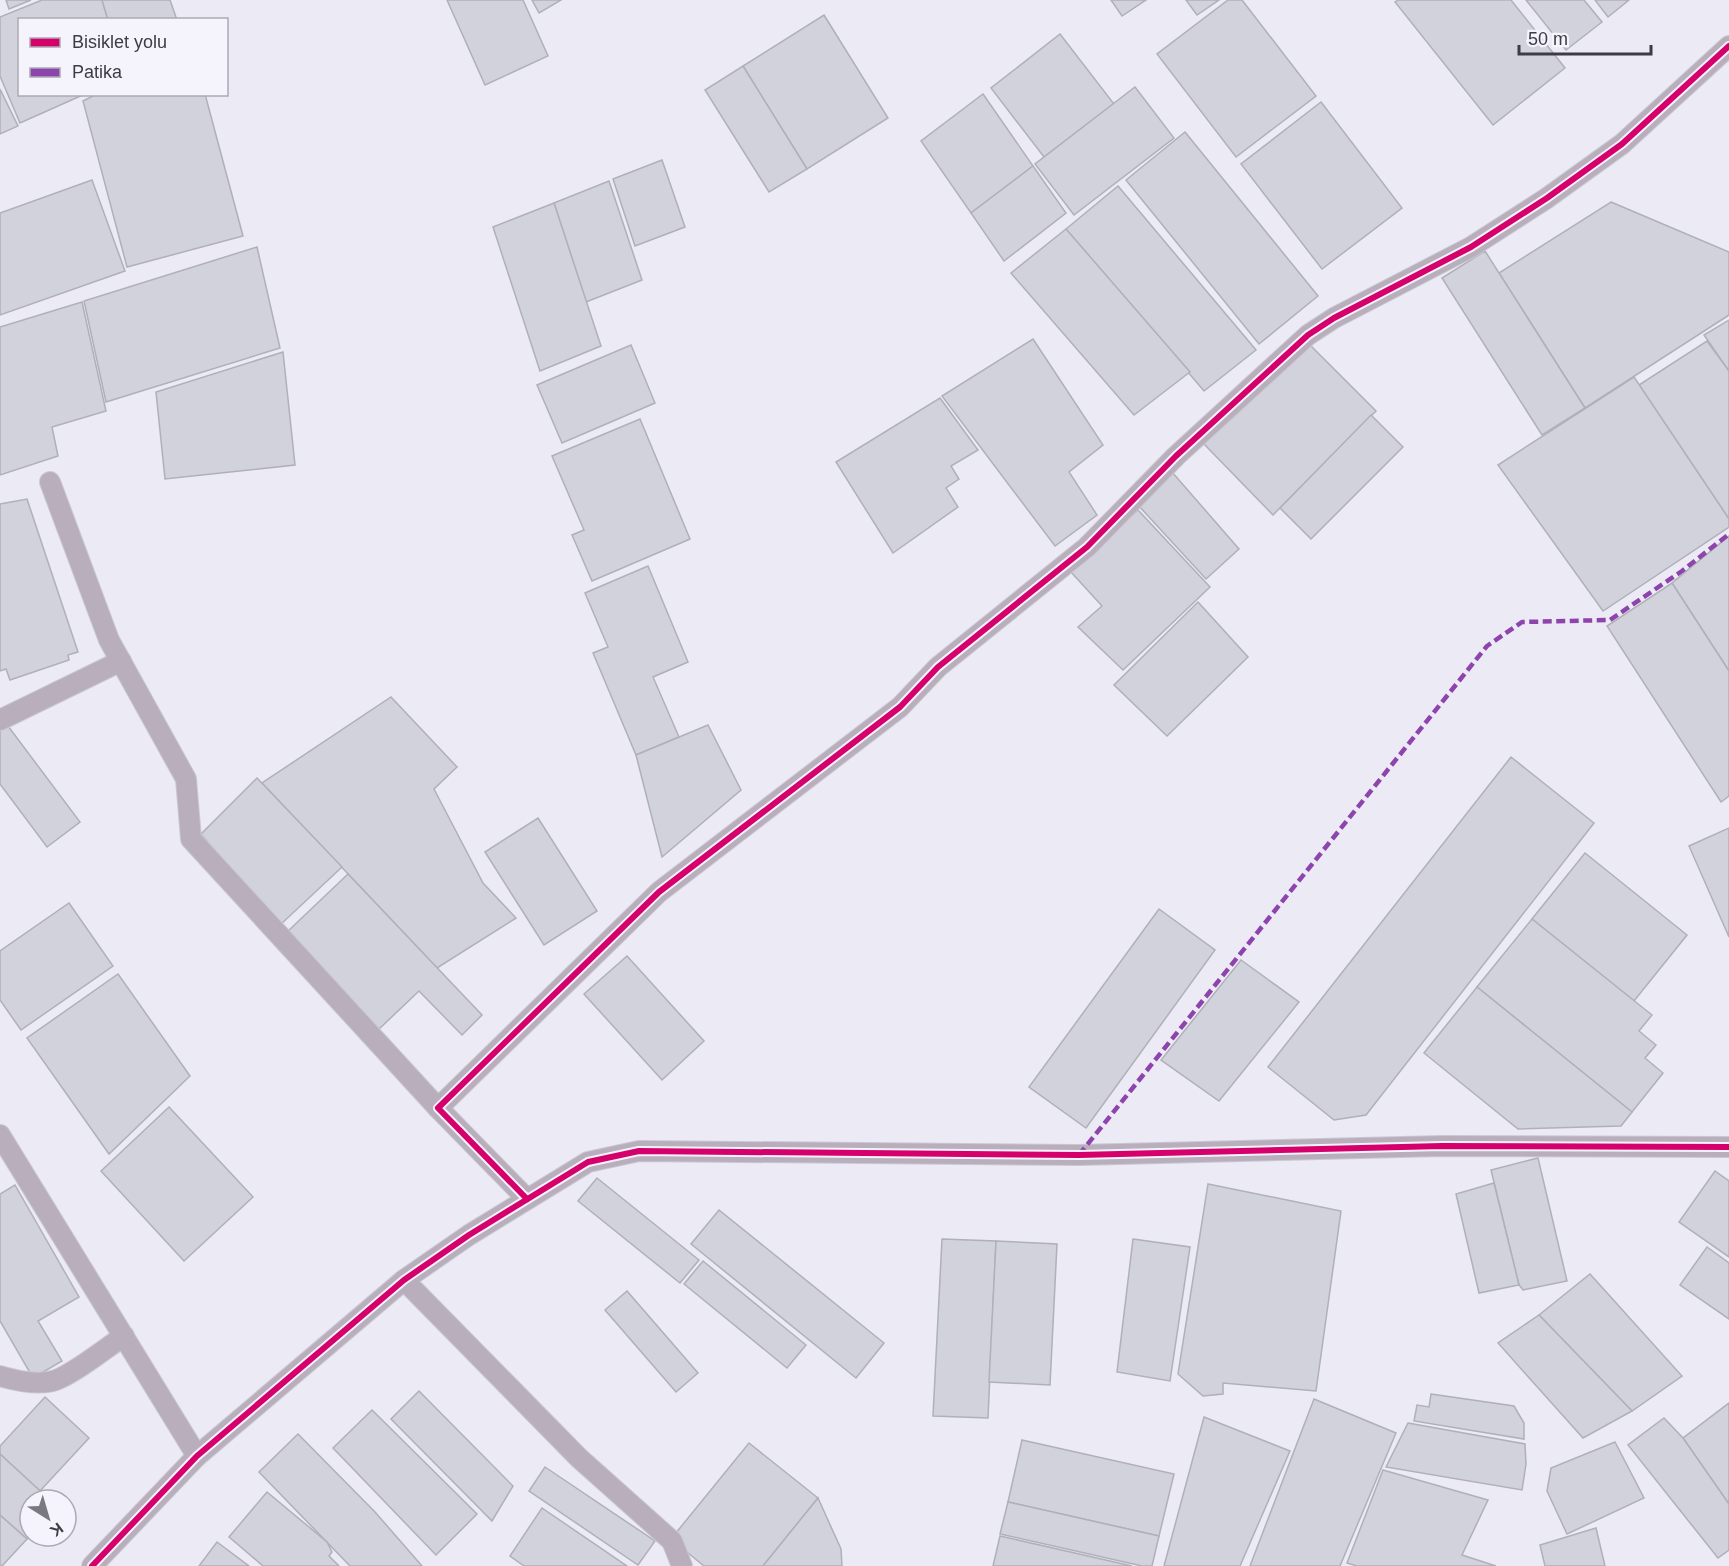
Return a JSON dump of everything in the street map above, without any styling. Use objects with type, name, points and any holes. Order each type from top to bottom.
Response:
[{"type":"street","points":[[438,1108],[659,892],[900,707],[938,667],[1087,547],[1176,456],[1308,335],[1334,318],[1471,247],[1547,198],[1622,144],[1729,46]]},
{"type":"street","points":[[50,482],[109,640],[186,779],[191,839],[438,1108],[527,1199]]},
{"type":"street","points":[[0,720],[121,661]]},
{"type":"street","points":[[0,1135],[197,1456]]},
{"type":"street","points":[[92,1566],[197,1456],[404,1280],[469,1235],[588,1162],[639,1151],[1079,1155],[1442,1146],[1729,1147]]},
{"type":"street","points":[[404,1280],[579,1458],[672,1541],[682,1566]]},
{"type":"street","points":[[0,1376],[42,1383],[57,1380],[124,1336]]},
{"type":"building","points":[[6,0],[31,0],[9,9]]},
{"type":"building","points":[[42,0],[102,0],[107,18],[18,18],[18,96],[81,96],[20,123],[0,76],[0,17]]},
{"type":"building","points":[[102,0],[170,0],[176,18],[107,18]]},
{"type":"building","points":[[447,0],[523,0],[548,56],[485,85]]},
{"type":"building","points":[[532,0],[561,0],[539,13]]},
{"type":"building","points":[[1111,0],[1146,0],[1122,16]]},
{"type":"building","points":[[1186,0],[1219,0],[1197,15]]},
{"type":"building","points":[[1228,0],[1242,0],[1316,96],[1236,157],[1157,54]]},
{"type":"building","points":[[1398,0],[1511,0],[1565,68],[1493,125],[1395,2]]},
{"type":"building","points":[[1526,0],[1584,0],[1602,22],[1566,50]]},
{"type":"building","points":[[1595,0],[1629,0],[1608,17]]},
{"type":"building","points":[[824,15],[888,118],[807,169],[743,66]]},
{"type":"building","points":[[1060,34],[1114,104],[1044,157],[991,88]]},
{"type":"building","points":[[743,66],[807,169],[769,192],[705,90]]},
{"type":"building","points":[[1135,87],[1174,138],[1074,215],[1035,164]]},
{"type":"building","points":[[0,89],[18,126],[0,134]]},
{"type":"building","points":[[983,94],[1033,166],[971,213],[921,141]]},
{"type":"building","points":[[93,96],[206,96],[243,236],[127,267],[83,101]]},
{"type":"building","points":[[1321,102],[1402,208],[1322,269],[1241,164]]},
{"type":"building","points":[[1185,132],[1318,296],[1259,344],[1126,180]]},
{"type":"building","points":[[662,160],[685,227],[635,246],[613,179]]},
{"type":"building","points":[[1033,166],[1066,213],[1004,261],[971,213]]},
{"type":"building","points":[[92,180],[125,271],[0,315],[0,213]]},
{"type":"building","points":[[609,181],[642,280],[586,302],[554,203]]},
{"type":"building","points":[[1118,186],[1256,350],[1204,391],[1066,229]]},
{"type":"building","points":[[1611,202],[1729,252],[1729,315],[1585,408],[1499,273]]},
{"type":"building","points":[[554,203],[601,346],[540,371],[493,227]]},
{"type":"building","points":[[1066,229],[1190,372],[1134,415],[1011,273]]},
{"type":"building","points":[[257,247],[280,348],[106,402],[84,301]]},
{"type":"building","points":[[1485,251],[1585,408],[1542,435],[1442,278]]},
{"type":"building","points":[[82,302],[106,411],[52,427],[58,456],[0,475],[0,327]]},
{"type":"building","points":[[1729,320],[1729,371],[1704,335]]},
{"type":"building","points":[[1033,339],[1103,445],[1069,472],[1097,515],[1055,546],[942,396]]},
{"type":"building","points":[[1306,341],[1376,411],[1273,515],[1204,444]]},
{"type":"building","points":[[1707,341],[1729,371],[1729,519],[1639,385]]},
{"type":"building","points":[[631,345],[655,403],[562,443],[537,385]]},
{"type":"building","points":[[283,352],[295,465],[165,479],[156,392]]},
{"type":"building","points":[[1634,377],[1729,519],[1729,527],[1603,611],[1498,465]]},
{"type":"building","points":[[940,398],[978,450],[951,466],[959,479],[946,488],[958,507],[893,553],[836,462]]},
{"type":"building","points":[[1371,415],[1403,447],[1311,539],[1280,508]]},
{"type":"building","points":[[640,419],[690,539],[592,581],[572,535],[584,530],[552,456]]},
{"type":"building","points":[[1172,472],[1239,549],[1206,579],[1138,505]]},
{"type":"building","points":[[27,499],[78,652],[68,655],[69,660],[10,680],[6,669],[0,671],[0,504]]},
{"type":"building","points":[[1138,510],[1210,587],[1123,670],[1078,627],[1102,606],[1071,572]]},
{"type":"building","points":[[1729,536],[1729,671],[1672,583]]},
{"type":"building","points":[[648,566],[688,662],[653,677],[679,737],[636,755],[593,653],[608,647],[585,593]]},
{"type":"building","points":[[1672,583],[1729,671],[1729,796],[1721,802],[1607,626]]},
{"type":"building","points":[[1198,602],[1248,657],[1167,736],[1114,685]]},
{"type":"building","points":[[391,697],[457,767],[434,789],[483,883],[516,918],[437,968],[262,783]]},
{"type":"building","points":[[5,722],[80,822],[47,847],[0,784],[0,725]]},
{"type":"building","points":[[708,725],[741,790],[662,857],[636,755]]},
{"type":"building","points":[[1511,757],[1594,823],[1366,1115],[1334,1120],[1268,1067]]},
{"type":"building","points":[[257,778],[342,867],[279,926],[201,834]]},
{"type":"building","points":[[538,818],[597,911],[544,945],[485,852]]},
{"type":"building","points":[[1729,828],[1729,937],[1689,846]]},
{"type":"building","points":[[1585,853],[1687,935],[1634,1001],[1532,919]]},
{"type":"building","points":[[348,874],[482,1015],[462,1035],[419,991],[378,1030],[286,933]]},
{"type":"building","points":[[69,903],[113,966],[21,1030],[0,1000],[0,951]]},
{"type":"building","points":[[1159,909],[1215,950],[1086,1128],[1029,1087]]},
{"type":"building","points":[[1532,919],[1652,1015],[1639,1031],[1656,1045],[1645,1058],[1663,1073],[1632,1112],[1477,987]]},
{"type":"building","points":[[627,956],[704,1041],[662,1080],[584,994]]},
{"type":"building","points":[[1241,960],[1299,1002],[1219,1101],[1161,1060]]},
{"type":"building","points":[[118,974],[190,1076],[109,1154],[27,1038]]},
{"type":"building","points":[[1477,987],[1632,1112],[1621,1126],[1518,1129],[1424,1053]]},
{"type":"building","points":[[169,1107],[253,1197],[184,1261],[101,1171]]},
{"type":"building","points":[[1538,1158],[1567,1281],[1523,1290],[1519,1285],[1491,1170]]},
{"type":"building","points":[[1715,1171],[1729,1181],[1729,1257],[1679,1222]]},
{"type":"building","points":[[597,1178],[699,1260],[680,1283],[578,1201]]},
{"type":"building","points":[[1494,1183],[1519,1285],[1479,1293],[1456,1194]]},
{"type":"building","points":[[1208,1184],[1341,1211],[1316,1391],[1223,1383],[1223,1394],[1203,1396],[1178,1374]]},
{"type":"building","points":[[15,1185],[79,1297],[38,1321],[62,1361],[33,1378],[0,1321],[0,1194]]},
{"type":"building","points":[[719,1210],[884,1343],[856,1378],[691,1244]]},
{"type":"building","points":[[942,1239],[996,1241],[988,1418],[933,1416]]},
{"type":"building","points":[[1133,1239],[1190,1247],[1170,1381],[1117,1372]]},
{"type":"building","points":[[996,1241],[1057,1244],[1050,1385],[989,1382]]},
{"type":"building","points":[[1707,1247],[1729,1263],[1729,1319],[1680,1285]]},
{"type":"building","points":[[703,1261],[806,1345],[787,1368],[684,1284]]},
{"type":"building","points":[[1590,1274],[1682,1376],[1632,1411],[1539,1315]]},
{"type":"building","points":[[627,1291],[698,1373],[676,1392],[605,1310]]},
{"type":"building","points":[[1539,1315],[1632,1411],[1583,1438],[1498,1343]]},
{"type":"building","points":[[419,1391],[513,1486],[492,1521],[391,1419]]},
{"type":"building","points":[[1431,1394],[1514,1406],[1524,1423],[1524,1439],[1414,1421],[1417,1405],[1429,1407]]},
{"type":"building","points":[[45,1397],[89,1438],[43,1488],[37,1488],[0,1454],[0,1446]]},
{"type":"building","points":[[1314,1399],[1396,1433],[1340,1566],[1250,1566]]},
{"type":"building","points":[[1729,1403],[1729,1504],[1683,1438]]},
{"type":"building","points":[[372,1410],[477,1514],[436,1555],[333,1448]]},
{"type":"building","points":[[1204,1417],[1290,1451],[1240,1566],[1164,1566]]},
{"type":"building","points":[[1664,1418],[1683,1438],[1729,1504],[1729,1550],[1718,1558],[1628,1445]]},
{"type":"building","points":[[1408,1423],[1525,1444],[1526,1464],[1522,1490],[1386,1467]]},
{"type":"building","points":[[298,1434],[375,1512],[422,1566],[350,1566],[259,1472]]},
{"type":"building","points":[[1022,1440],[1174,1474],[1159,1536],[1008,1502]]},
{"type":"building","points":[[1615,1442],[1644,1498],[1567,1534],[1547,1491],[1551,1468]]},
{"type":"building","points":[[749,1443],[818,1498],[763,1566],[704,1566],[671,1539]]},
{"type":"building","points":[[0,1454],[37,1488],[18,1488],[18,1531],[0,1515]]},
{"type":"building","points":[[545,1467],[655,1541],[638,1565],[529,1491]]},
{"type":"building","points":[[1383,1470],[1488,1500],[1462,1555],[1496,1566],[1357,1566],[1347,1563]]},
{"type":"building","points":[[267,1492],[327,1542],[332,1552],[329,1556],[339,1566],[263,1566],[229,1537]]},
{"type":"building","points":[[818,1498],[841,1549],[842,1566],[763,1566]]},
{"type":"building","points":[[1008,1502],[1159,1536],[1152,1566],[1142,1566],[1000,1534]]},
{"type":"building","points":[[542,1508],[627,1566],[524,1566],[510,1556]]},
{"type":"building","points":[[0,1515],[18,1531],[19,1548],[0,1566]]},
{"type":"building","points":[[1596,1528],[1605,1566],[1545,1566],[1540,1545]]},
{"type":"building","points":[[1000,1536],[1132,1566],[993,1566]]},
{"type":"building","points":[[217,1542],[249,1566],[199,1566]]},
{"type":"marked path","points":[[1079,1155],[1487,646],[1522,622],[1610,620],[1682,571],[1729,534]]},
{"type":"cycle path","points":[[527,1199],[438,1108],[659,892],[900,707],[938,667],[1087,547],[1176,456],[1308,335],[1334,318],[1471,247],[1547,198],[1622,144],[1729,46]]},
{"type":"cycle path","points":[[92,1566],[197,1456],[404,1280],[469,1235],[588,1162],[639,1151],[1079,1155],[1442,1146],[1729,1147]]}]
